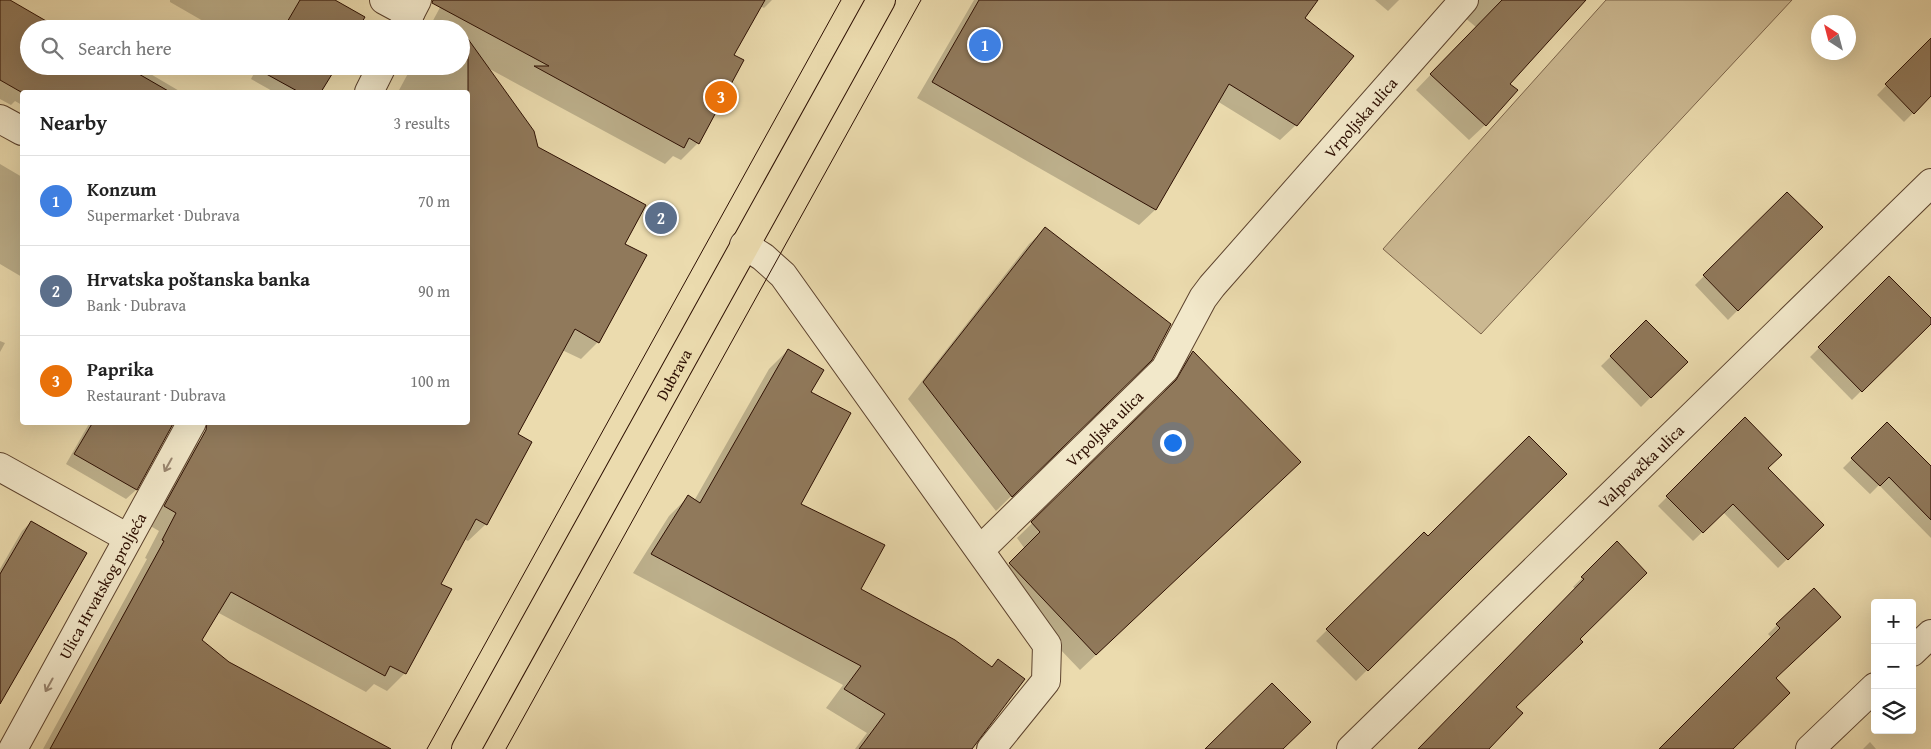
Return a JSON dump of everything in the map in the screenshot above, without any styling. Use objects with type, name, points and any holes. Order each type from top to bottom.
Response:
[{"type":"main road","name":"Dubrava","points":[[466,749],[881,0]]},
{"type":"street","points":[[384,0],[409,14]]},
{"type":"street","name":"Vrpoljska ulica","points":[[980,550],[1165,369],[1202,298],[1464,0]]},
{"type":"street","points":[[370,90],[378,75]]},
{"type":"street","points":[[0,119],[20,130]]},
{"type":"street","name":"Valpovačka ulica","points":[[1352,749],[1931,183]]},
{"type":"street","points":[[744,245],[763,257],[783,276],[1048,645],[1046,681],[991,749]]},
{"type":"street","name":"Ulica Hrvatskog proljeća","points":[[13,749],[190,425]]},
{"type":"street","points":[[0,467],[128,538]]},
{"type":"street","points":[[1916,648],[1931,634]]},
{"type":"street","points":[[1810,749],[1873,689]]},
{"type":"shaded area","points":[[1606,0],[1792,0],[1481,334],[1383,249]]},
{"type":"building","points":[[0,0],[10,0],[44,20],[20,20],[20,75],[141,75],[167,90],[20,91],[0,80]]},
{"type":"building","points":[[300,0],[335,0],[365,17],[363,20],[288,20]]},
{"type":"building","points":[[433,0],[765,0],[734,55],[744,60],[699,144],[689,138],[684,148],[534,66],[549,66],[470,23],[470,20],[464,20],[432,3]]},
{"type":"building","points":[[979,0],[1318,0],[1305,18],[1354,56],[1297,126],[1229,84],[1156,210],[932,82]]},
{"type":"building","points":[[1502,0],[1586,0],[1510,84],[1518,90],[1486,126],[1430,74]]},
{"type":"building","points":[[1931,38],[1931,96],[1914,114],[1885,84]]},
{"type":"building","points":[[470,42],[534,131],[538,147],[646,205],[625,244],[647,255],[599,343],[575,329],[518,434],[532,442],[487,525],[476,519],[441,584],[452,589],[406,674],[390,666],[385,676],[231,592],[202,640],[229,662],[391,749],[50,749],[164,541],[162,540],[176,513],[164,506],[206,430],[207,425],[470,425],[470,90],[468,90]]},
{"type":"building","points":[[268,75],[331,75],[322,90],[295,90]]},
{"type":"building","points":[[1787,192],[1823,227],[1738,311],[1703,275]]},
{"type":"building","points":[[1045,227],[1171,324],[1152,360],[1012,497],[923,382]]},
{"type":"building","points":[[1889,276],[1931,318],[1931,324],[1862,392],[1818,347]]},
{"type":"building","points":[[1646,320],[1688,362],[1651,398],[1610,356]]},
{"type":"building","points":[[788,349],[824,370],[811,392],[851,413],[801,504],[885,545],[861,589],[955,640],[992,667],[998,659],[1025,679],[972,749],[859,749],[885,714],[844,689],[861,666],[651,554],[688,495],[700,503]]},
{"type":"building","points":[[1193,351],[1301,462],[1096,655],[1009,563],[1040,532],[1031,522],[1176,380]]},
{"type":"building","points":[[1745,417],[1782,455],[1768,468],[1824,525],[1788,560],[1733,504],[1703,533],[1666,496]]},
{"type":"building","points":[[1887,422],[1931,466],[1931,520],[1889,477],[1880,486],[1851,458]]},
{"type":"building","points":[[91,425],[172,425],[137,490],[74,454]]},
{"type":"building","points":[[1529,436],[1567,474],[1368,671],[1326,629],[1424,532],[1428,536]]},
{"type":"building","points":[[31,521],[87,553],[0,704],[0,574]]},
{"type":"building","points":[[1617,541],[1647,573],[1580,639],[1583,642],[1516,707],[1523,713],[1489,749],[1418,749],[1584,579],[1581,577]]},
{"type":"building","points":[[1814,588],[1841,617],[1776,678],[1790,693],[1733,749],[1659,749],[1780,628],[1776,624]]},
{"type":"building","points":[[1272,683],[1311,722],[1283,749],[1205,749]]},
{"type":"tram line","points":[[427,749],[841,0]]},
{"type":"tram line","points":[[506,749],[921,0]]},
{"type":"place","name":"Konzum","points":[[985,45]]},
{"type":"place","name":"Paprika","points":[[721,97]]},
{"type":"place","name":"Hrvatska poštanska banka","points":[[661,218]]}]
